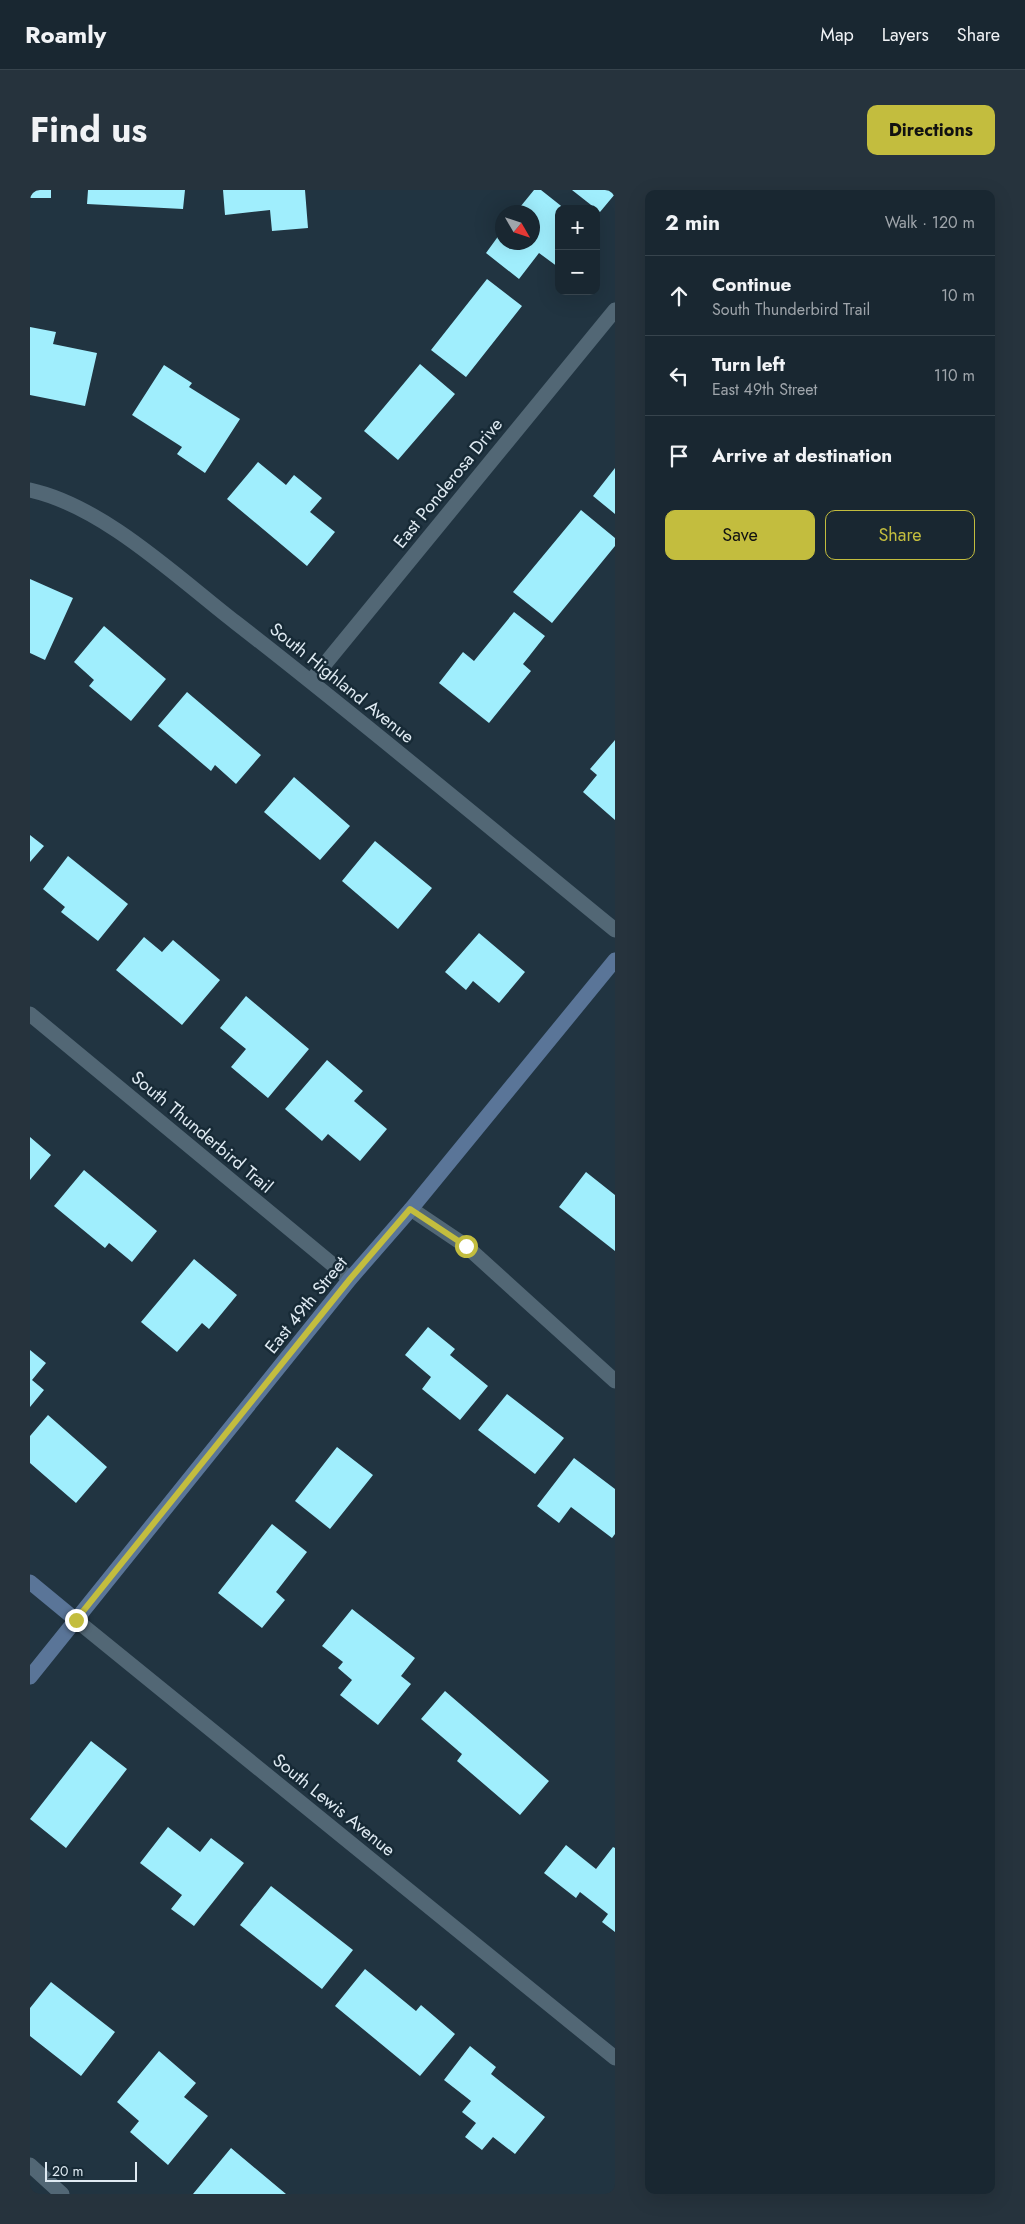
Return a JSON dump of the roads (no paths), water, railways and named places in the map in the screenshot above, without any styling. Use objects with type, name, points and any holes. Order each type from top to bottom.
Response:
[{"type":"street","name":"East Ponderosa Drive","points":[[311,681],[615,310]]},
{"type":"street","name":"South Highland Avenue","points":[[30,490],[80,509],[117,530],[311,681],[615,930]]},
{"type":"street","name":"East 49th Street","points":[[30,1677],[350,1279],[615,960]]},
{"type":"street","name":"South Thunderbird Trail","points":[[30,1014],[350,1279]]},
{"type":"street","points":[[410,1209],[466,1246],[615,1381]]},
{"type":"street","name":"South Lewis Avenue","points":[[30,1582],[615,2058]]},
{"type":"street","points":[[30,2165],[62,2194]]}]
